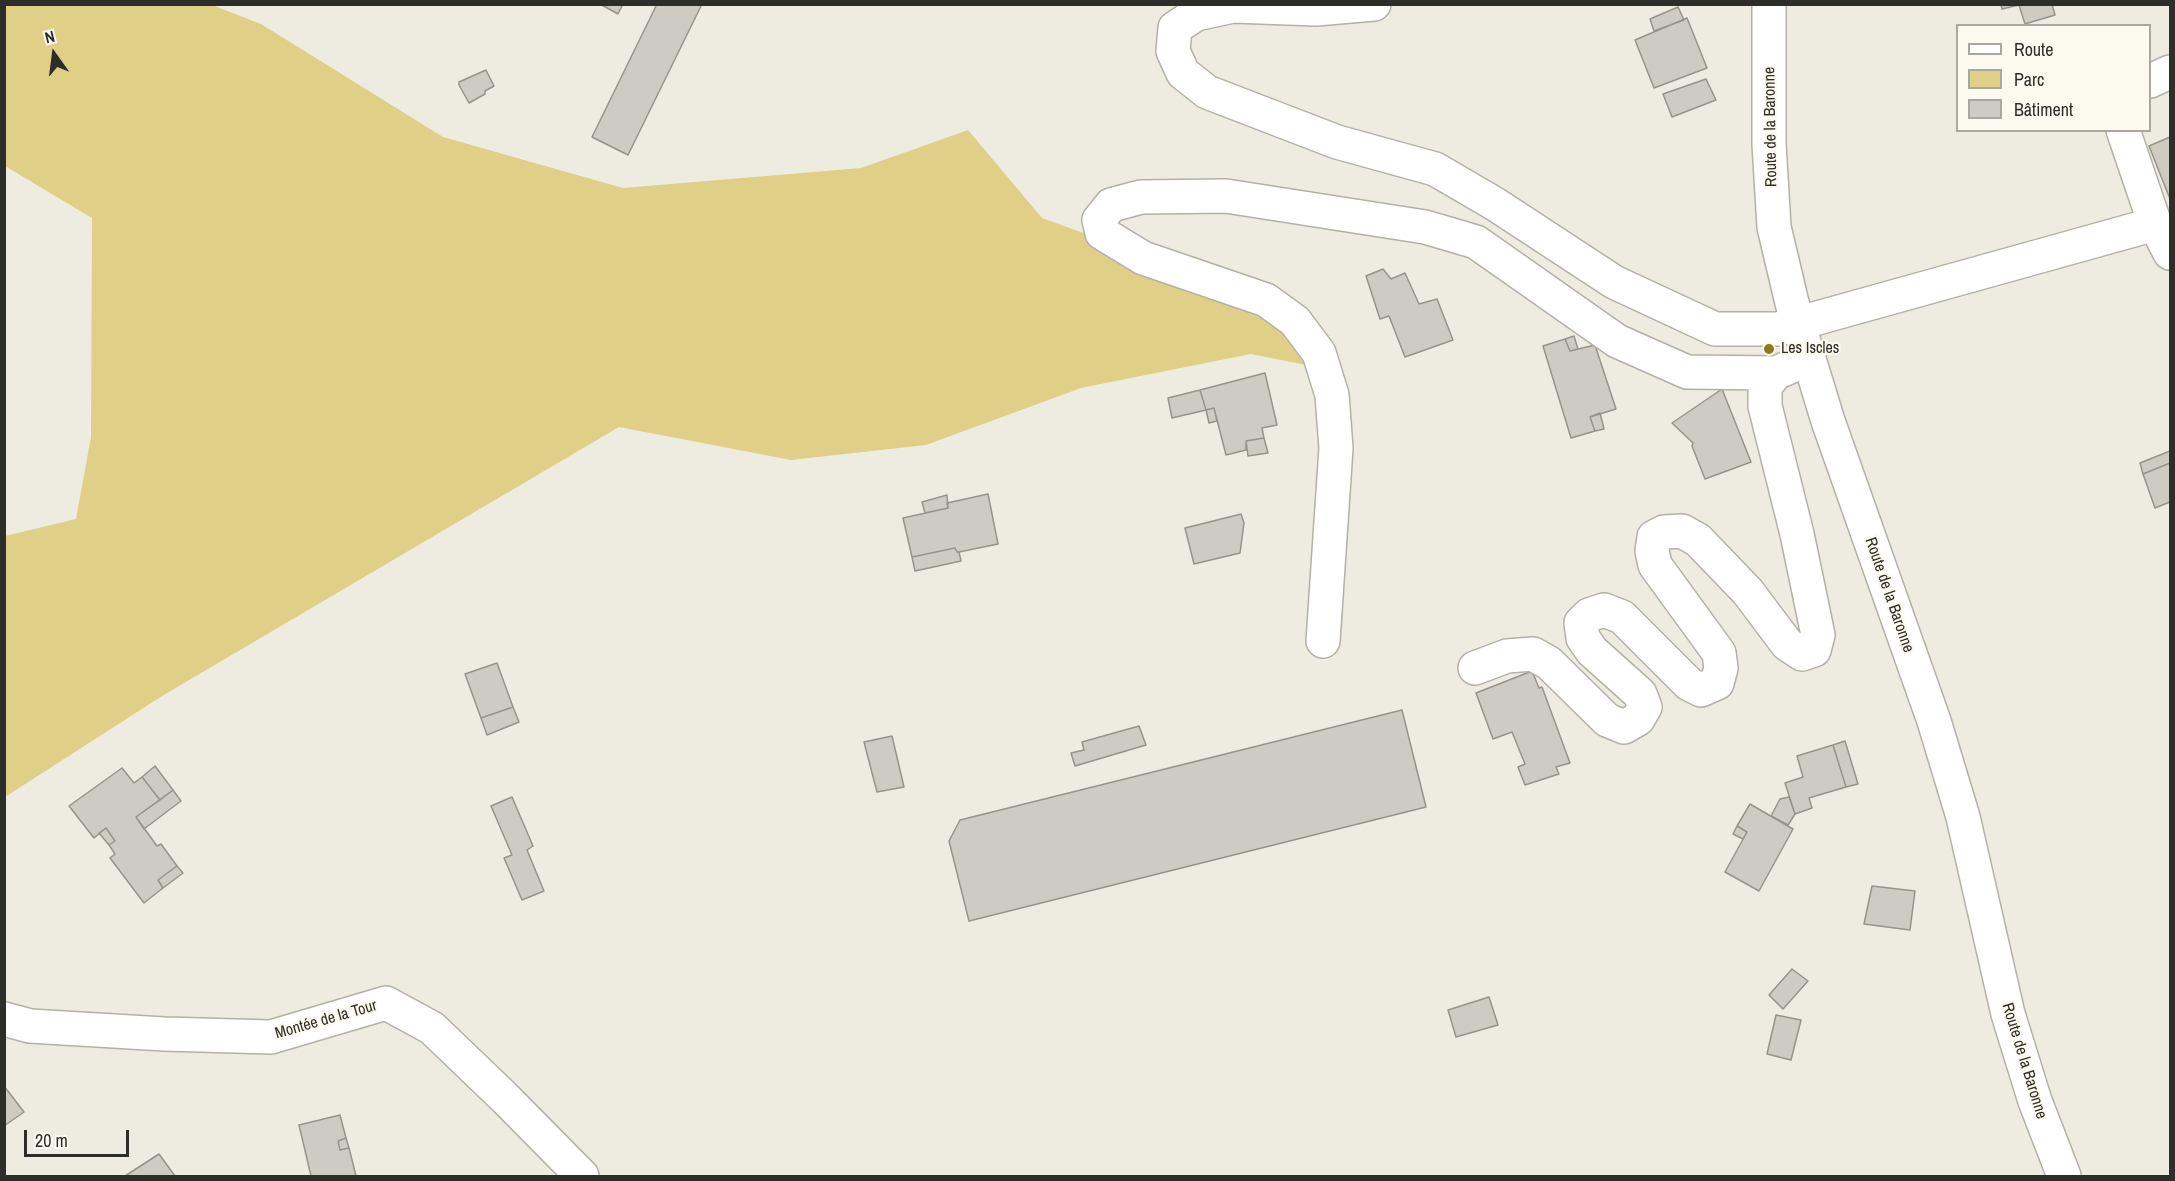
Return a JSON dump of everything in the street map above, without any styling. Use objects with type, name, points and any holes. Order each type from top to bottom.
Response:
[{"type":"street","points":[[1374,4],[1316,9],[1233,6],[1196,14],[1175,28],[1173,51],[1182,73],[1207,92],[1336,142],[1435,169],[1495,204],[1614,282],[1715,329],[1778,329],[2155,224]]},
{"type":"street","name":"Route de la Baronne","points":[[1769,4],[1769,144],[1774,227],[1797,323],[1934,721],[1963,818],[2008,1014],[2035,1101],[2064,1176]]},
{"type":"street","points":[[2151,81],[2170,72]]},
{"type":"street","points":[[2124,132],[2155,224],[2170,253]]},
{"type":"street","points":[[1323,641],[1336,448],[1332,395],[1319,353],[1295,321],[1266,300],[1143,258],[1102,233],[1099,220],[1111,205],[1141,196],[1226,195],[1425,227],[1476,243],[1617,341],[1688,372],[1776,373],[1808,360]]},
{"type":"street","points":[[1475,668],[1507,656],[1533,654],[1549,663],[1607,720],[1624,727],[1638,719],[1645,707],[1640,694],[1592,651],[1583,638],[1581,623],[1589,615],[1604,610],[1622,617],[1689,684],[1701,690],[1717,684],[1721,668],[1719,653],[1655,565],[1652,551],[1654,537],[1664,532],[1682,531],[1698,540],[1748,592],[1787,644],[1802,654],[1814,650],[1818,636],[1797,534],[1765,406],[1765,386],[1776,373]]},
{"type":"street","name":"Montée de la Tour","points":[[4,1019],[30,1026],[164,1034],[271,1037],[386,1003],[432,1028],[582,1176]]},
{"type":"green space","points":[[5,5],[212,5],[261,24],[443,137],[623,188],[861,168],[968,130],[1042,218],[1185,270],[1275,308],[1316,367],[1251,354],[1081,388],[926,445],[791,460],[619,427],[162,696],[5,797],[5,536],[76,519],[91,437],[92,218],[5,166]]},
{"type":"building","points":[[600,4],[623,4],[618,14]]},
{"type":"building","points":[[657,4],[702,4],[628,155],[592,137]]},
{"type":"building","points":[[2001,4],[2052,4],[2055,15],[2025,24],[2019,5],[2002,9]]},
{"type":"building","points":[[1678,7],[1684,20],[1654,31],[1650,19]]},
{"type":"building","points":[[1687,18],[1707,68],[1654,88],[1635,40]]},
{"type":"building","points":[[486,70],[494,86],[469,103],[459,82]]},
{"type":"building","points":[[1706,79],[1716,100],[1672,117],[1663,94]]},
{"type":"building","points":[[2170,137],[2170,199],[2149,146]]},
{"type":"building","points":[[1383,269],[1391,279],[1405,273],[1419,304],[1437,299],[1453,340],[1405,357],[1389,316],[1380,319],[1366,276]]},
{"type":"building","points":[[1574,336],[1578,349],[1570,351],[1565,339]]},
{"type":"building","points":[[1565,339],[1570,351],[1595,345],[1616,409],[1590,417],[1595,431],[1571,438],[1543,346]]},
{"type":"building","points":[[1265,373],[1277,425],[1262,428],[1264,438],[1246,441],[1246,450],[1226,455],[1214,408],[1206,410],[1200,390]]},
{"type":"building","points":[[1722,389],[1751,462],[1705,479],[1692,446],[1693,443],[1672,423]]},
{"type":"building","points":[[1200,390],[1206,410],[1172,418],[1168,398]]},
{"type":"building","points":[[1214,408],[1217,421],[1209,423],[1206,410]]},
{"type":"building","points":[[1600,413],[1604,429],[1595,431],[1590,417]]},
{"type":"building","points":[[1264,438],[1268,453],[1248,456],[1246,441]]},
{"type":"building","points":[[2170,451],[2170,463],[2143,474],[2140,463]]},
{"type":"building","points":[[2170,463],[2170,502],[2155,508],[2143,474]]},
{"type":"building","points":[[988,494],[998,544],[959,552],[955,548],[912,557],[903,518],[948,508],[947,503]]},
{"type":"building","points":[[947,495],[948,508],[925,513],[922,502]]},
{"type":"building","points":[[1241,514],[1244,523],[1240,553],[1194,564],[1185,528]]},
{"type":"building","points":[[955,548],[959,552],[961,561],[915,571],[912,557]]},
{"type":"building","points":[[497,663],[513,707],[481,718],[465,674]]},
{"type":"building","points":[[1532,671],[1539,688],[1542,687],[1570,763],[1556,767],[1559,774],[1525,785],[1518,767],[1525,764],[1512,732],[1493,739],[1476,693]]},
{"type":"building","points":[[513,707],[519,722],[487,735],[481,718]]},
{"type":"building","points":[[1402,710],[1426,807],[969,921],[949,841],[960,820]]},
{"type":"building","points":[[1139,726],[1146,745],[1075,766],[1071,753],[1084,750],[1082,742]]},
{"type":"building","points":[[892,736],[904,787],[877,792],[864,742]]},
{"type":"building","points":[[1845,741],[1858,784],[1846,787],[1833,745]]},
{"type":"building","points":[[1833,745],[1846,787],[1809,798],[1812,808],[1795,814],[1785,783],[1803,777],[1797,756]]},
{"type":"building","points":[[155,766],[173,790],[160,800],[142,777]]},
{"type":"building","points":[[122,768],[134,783],[142,777],[160,800],[136,817],[157,846],[161,844],[177,866],[158,880],[163,888],[144,903],[110,858],[115,854],[109,845],[115,841],[106,828],[94,838],[69,806]]},
{"type":"building","points":[[173,790],[181,801],[144,829],[136,817]]},
{"type":"building","points":[[512,797],[533,846],[527,850],[544,891],[522,900],[504,858],[512,855],[491,806]]},
{"type":"building","points":[[1789,797],[1795,814],[1788,825],[1771,816],[1780,799]]},
{"type":"building","points":[[1750,804],[1793,829],[1759,891],[1725,872],[1747,832],[1737,826]]},
{"type":"building","points":[[1737,826],[1747,832],[1743,839],[1733,834]]},
{"type":"building","points":[[106,828],[115,841],[109,845],[99,833]]},
{"type":"building","points":[[177,866],[183,873],[163,888],[158,880]]},
{"type":"building","points":[[1872,886],[1915,891],[1910,930],[1864,924]]},
{"type":"building","points":[[1792,969],[1808,981],[1783,1009],[1769,995]]},
{"type":"building","points":[[1489,997],[1498,1025],[1456,1037],[1448,1010]]},
{"type":"building","points":[[1776,1015],[1801,1020],[1791,1060],[1767,1054]]},
{"type":"building","points":[[4,1086],[24,1112],[4,1126]]},
{"type":"building","points":[[340,1115],[346,1138],[338,1141],[340,1150],[349,1148],[356,1176],[311,1176],[299,1125]]},
{"type":"building","points":[[346,1138],[349,1148],[340,1150],[338,1141]]},
{"type":"building","points":[[159,1154],[175,1176],[125,1176]]},
{"type":"place","name":"Les Iscles","points":[[1769,349]]}]
